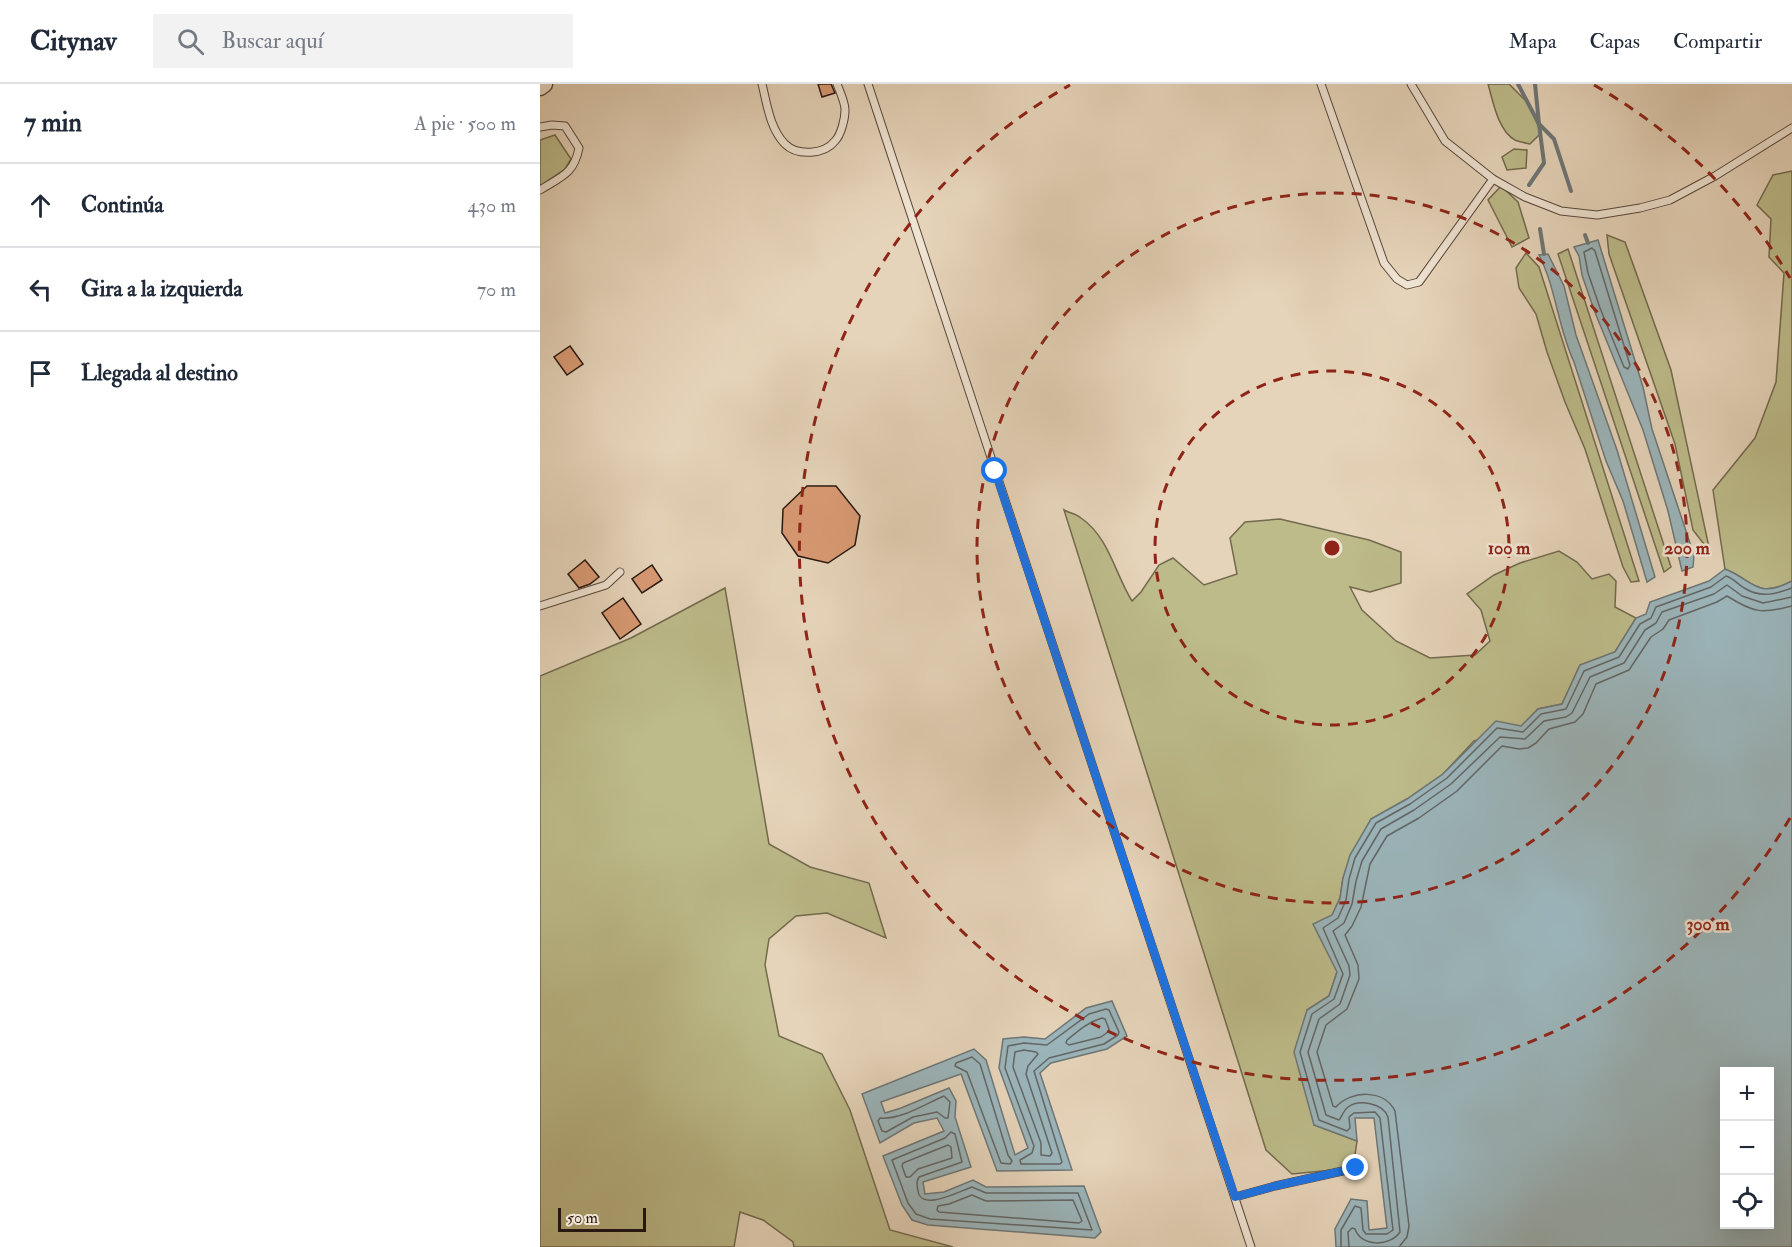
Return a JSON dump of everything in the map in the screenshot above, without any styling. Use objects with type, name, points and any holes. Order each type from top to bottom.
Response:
[{"type":"street","points":[[540,87],[544,84]]},
{"type":"lane","points":[[762,84],[771,121],[778,135],[786,146],[807,153],[820,150],[835,142],[838,136],[845,109],[837,84]]},
{"type":"lane","points":[[869,84],[1251,1247]]},
{"type":"lane","points":[[1321,84],[1384,263],[1397,279],[1407,285],[1419,282],[1493,179]]},
{"type":"lane","points":[[1411,84],[1445,141],[1493,179],[1525,197],[1561,211],[1597,214],[1640,208],[1670,200],[1715,176],[1792,128]]},
{"type":"lane","points":[[540,127],[565,126],[579,148],[577,162],[571,171],[540,190]]},
{"type":"lane","points":[[540,606],[606,585],[620,572]]},
{"type":"lane","points":[[1235,1197],[1356,1168]]},
{"type":"shaded area","points":[[1488,84],[1509,84],[1529,104],[1541,133],[1530,144],[1515,140],[1504,130]]},
{"type":"shaded area","points":[[555,135],[571,159],[565,169],[540,186],[540,140]]},
{"type":"shaded area","points":[[1514,149],[1527,150],[1526,168],[1507,170],[1502,157]]},
{"type":"shaded area","points":[[1792,171],[1792,581],[1771,589],[1756,586],[1725,569],[1713,490],[1755,438],[1776,382],[1784,273],[1769,257],[1771,219],[1757,205],[1773,175]]},
{"type":"shaded area","points":[[1501,186],[1518,202],[1529,238],[1512,247],[1488,200]]},
{"type":"shaded area","points":[[1607,235],[1625,242],[1671,370],[1710,552],[1693,530],[1675,444],[1609,254]]},
{"type":"shaded area","points":[[1568,249],[1671,567],[1664,572],[1558,254]]},
{"type":"shaded area","points":[[1526,253],[1539,267],[1639,581],[1631,582],[1623,567],[1585,449],[1565,402],[1536,314],[1519,288],[1516,268]]},
{"type":"shaded area","points":[[1064,510],[1079,517],[1098,535],[1111,556],[1132,601],[1141,592],[1159,565],[1173,558],[1204,585],[1237,574],[1230,538],[1245,522],[1280,519],[1369,540],[1401,552],[1401,583],[1370,592],[1350,587],[1362,610],[1396,641],[1430,658],[1475,655],[1490,641],[1481,610],[1467,594],[1494,575],[1520,563],[1559,551],[1577,562],[1592,579],[1609,574],[1616,581],[1615,607],[1636,618],[1615,652],[1580,665],[1562,704],[1538,709],[1521,727],[1474,741],[1443,774],[1407,799],[1371,819],[1343,878],[1340,898],[1332,916],[1337,972],[1329,996],[1307,1010],[1314,1125],[1357,1141],[1353,1168],[1292,1174],[1266,1150]]},
{"type":"shaded area","points":[[725,588],[769,844],[810,867],[869,883],[886,938],[827,913],[796,916],[769,939],[765,965],[779,1036],[822,1054],[850,1110],[890,1230],[953,1247],[794,1247],[793,1242],[763,1220],[740,1212],[734,1247],[540,1247],[540,676],[631,638]]},
{"type":"water","points":[[1598,240],[1643,387],[1652,429],[1694,555],[1693,567],[1682,571],[1668,511],[1643,430],[1594,310],[1582,275],[1579,256],[1574,247]]},
{"type":"water","points":[[1548,254],[1564,286],[1576,335],[1617,450],[1655,577],[1647,582],[1623,501],[1606,461],[1539,255]]},
{"type":"water","points":[[1725,569],[1763,588],[1771,589],[1792,581],[1792,1247],[1336,1247],[1335,1229],[1351,1199],[1367,1201],[1369,1230],[1387,1228],[1374,1118],[1355,1118],[1357,1141],[1314,1125],[1294,1052],[1307,1010],[1329,996],[1337,972],[1313,924],[1332,915],[1340,898],[1350,855],[1371,819],[1407,799],[1443,774],[1496,721],[1521,726],[1538,709],[1562,704],[1580,665],[1615,652],[1636,618],[1646,614],[1650,602],[1709,581]]},
{"type":"water","points":[[1112,1001],[1127,1036],[1107,1049],[1051,1063],[1040,1073],[1072,1170],[997,1171],[961,1074],[881,1102],[885,1113],[949,1088],[956,1101],[955,1117],[971,1167],[923,1182],[925,1194],[944,1192],[973,1180],[986,1187],[1084,1186],[1101,1232],[1095,1238],[928,1225],[912,1220],[902,1205],[883,1156],[944,1131],[937,1118],[914,1123],[880,1143],[862,1094],[974,1049],[986,1060],[1015,1155],[1028,1148],[999,1068],[1003,1039],[1024,1037],[1045,1039],[1086,1008]]},
{"type":"building","points":[[818,84],[831,84],[835,93],[822,97]]},
{"type":"building","points":[[570,346],[583,364],[567,375],[554,357]]},
{"type":"building","points":[[807,486],[836,486],[860,516],[855,545],[828,563],[798,556],[782,533],[783,509]]},
{"type":"building","points":[[585,560],[599,577],[579,588],[568,574]]},
{"type":"building","points":[[652,565],[662,580],[642,593],[632,579]]},
{"type":"building","points":[[623,598],[641,624],[620,639],[602,613]]},
{"type":"waterway","points":[[1518,84],[1539,124],[1544,163],[1529,185]]},
{"type":"waterway","points":[[1535,84],[1539,124],[1554,139],[1571,191]]},
{"type":"waterway","points":[[1540,229],[1544,254]]},
{"type":"waterway","points":[[1585,235],[1588,243]]},
{"type":"route","points":[[995,471],[1235,1197],[1356,1168]]}]
